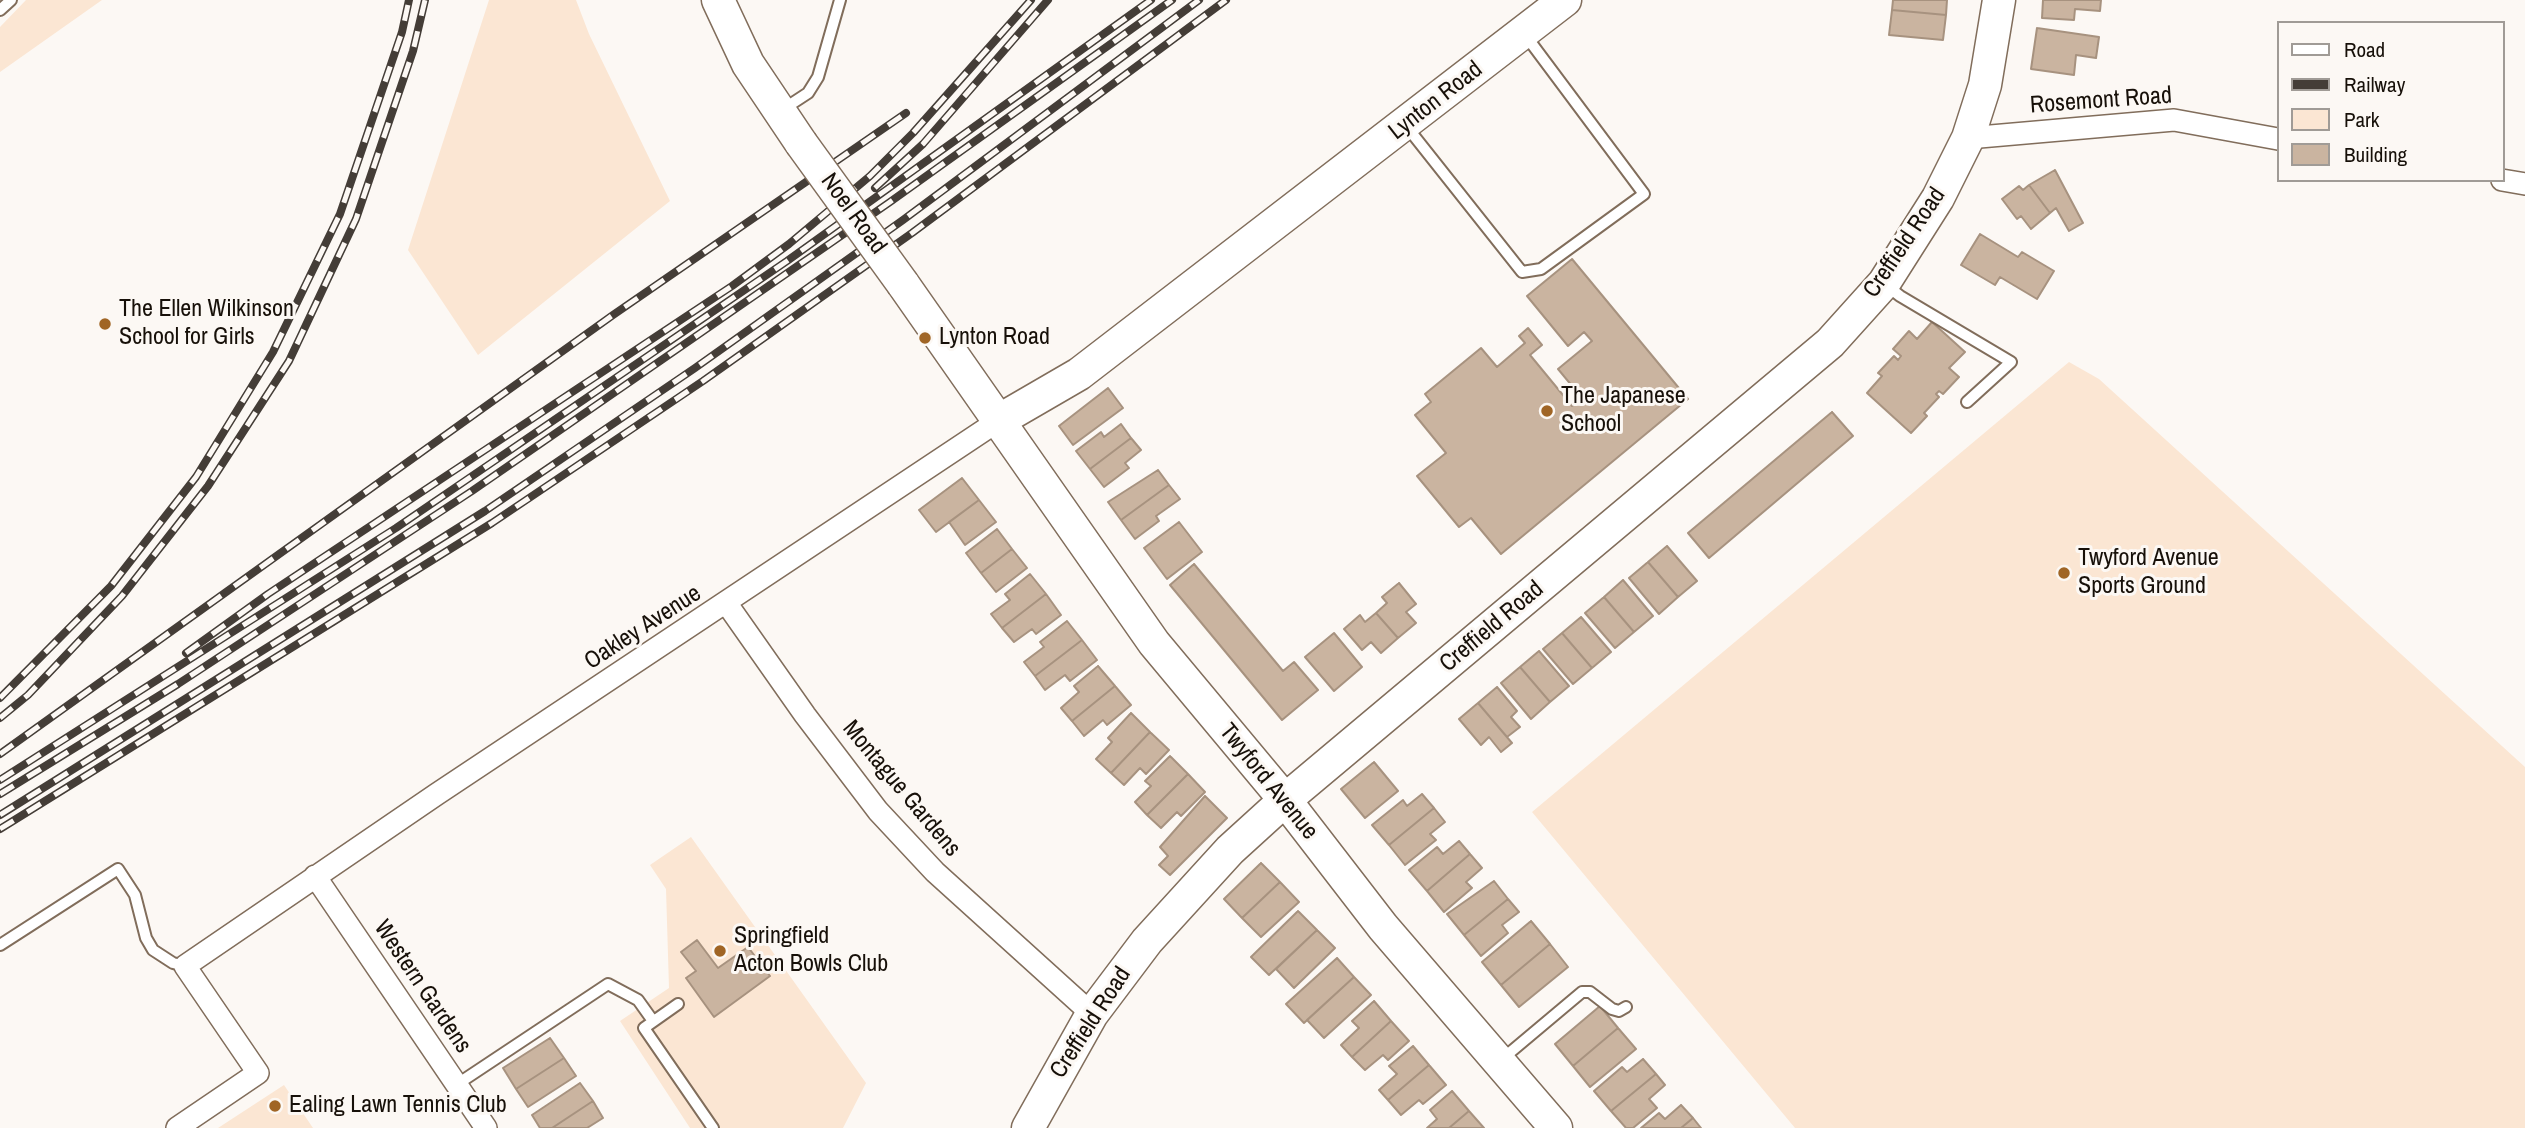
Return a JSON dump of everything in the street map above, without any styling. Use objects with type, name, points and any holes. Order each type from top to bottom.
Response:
[{"type":"street","name":"Noel Road","points":[[718,0],[748,64],[998,421]]},
{"type":"street","name":"Lynton Road","points":[[998,421],[1079,374],[1565,0]]},
{"type":"street","name":"Creffield Road","points":[[1028,1128],[1092,1014],[1147,941],[1230,850],[1285,800],[1830,343],[1884,283],[1938,198],[1968,138],[1985,85],[1999,0]]},
{"type":"street","name":"Rosemont Road","points":[[1968,138],[2174,120],[2276,139]]},
{"type":"street","points":[[2504,180],[2525,184]]},
{"type":"street","name":"Oakley Avenue","points":[[185,967],[315,876],[998,421]]},
{"type":"street","name":"Twyford Avenue","points":[[998,421],[1154,643],[1285,800],[1383,927],[1556,1128]]},
{"type":"street","name":"Montague Gardens","points":[[727,604],[804,715],[887,821],[935,872],[1092,1014]]},
{"type":"street","name":"Western Gardens","points":[[315,876],[486,1128]]},
{"type":"street","points":[[177,1128],[258,1073],[185,967]]},
{"type":"lane","points":[[0,10],[11,0]]},
{"type":"lane","points":[[780,111],[808,93],[818,78],[840,0]]},
{"type":"lane","points":[[1405,125],[1522,272],[1541,269],[1644,194],[1523,33]]},
{"type":"lane","points":[[1884,283],[1900,296],[2011,362],[1967,402]]},
{"type":"lane","points":[[0,945],[118,869],[135,895],[146,938],[153,950],[185,967]]},
{"type":"lane","points":[[456,1085],[608,984],[638,1000],[653,1021]]},
{"type":"lane","points":[[1499,1061],[1583,992],[1590,992],[1612,1009],[1619,1011],[1626,1007]]},
{"type":"lane","points":[[678,1004],[644,1028],[713,1128]]},
{"type":"green space","points":[[26,0],[102,0],[0,72],[0,27]]},
{"type":"green space","points":[[489,0],[576,0],[589,34],[670,201],[478,355],[408,250]]},
{"type":"green space","name":"Twyford Avenue Sports Ground","points":[[2069,362],[2099,379],[2525,767],[2525,1128],[1795,1128],[1532,812]]},
{"type":"green space","name":"Springfield Acton Bowls Club","points":[[691,837],[866,1083],[843,1128],[690,1128],[620,1021],[669,988],[666,889],[650,865]]},
{"type":"green space","name":"Ealing Lawn Tennis Club","points":[[284,1085],[313,1128],[218,1128]]},
{"type":"building","points":[[1893,0],[1947,0],[1946,15],[1892,10]]},
{"type":"building","points":[[2043,0],[2101,0],[2100,11],[2075,9],[2074,20],[2042,18]]},
{"type":"building","points":[[1892,10],[1946,15],[1943,40],[1889,35]]},
{"type":"building","points":[[2037,28],[2099,37],[2096,58],[2076,55],[2074,75],[2031,69]]},
{"type":"building","points":[[2055,170],[2083,223],[2069,231],[2056,208],[2050,213],[2029,185]]},
{"type":"building","points":[[2029,185],[2050,213],[2031,229],[2021,216],[2017,219],[2002,199],[2019,186],[2023,190]]},
{"type":"building","points":[[1980,234],[2018,257],[2022,252],[2054,271],[2037,299],[2000,277],[1995,285],[1961,265]]},
{"type":"building","name":"The Japanese School","points":[[1572,259],[1688,399],[1501,554],[1471,518],[1459,527],[1417,476],[1446,453],[1415,415],[1431,402],[1425,394],[1481,348],[1497,367],[1525,343],[1519,336],[1528,328],[1542,345],[1530,355],[1572,406],[1582,398],[1558,369],[1592,341],[1584,332],[1568,346],[1527,296]]},
{"type":"building","points":[[1932,322],[1965,352],[1949,368],[1959,377],[1943,394],[1939,391],[1936,394],[1939,397],[1924,413],[1927,416],[1911,433],[1867,393],[1882,376],[1878,373],[1894,356],[1898,360],[1901,356],[1893,349],[1909,331],[1917,339]]},
{"type":"building","points":[[1108,388],[1123,408],[1073,445],[1059,426]]},
{"type":"building","points":[[1832,412],[1853,436],[1709,558],[1688,533]]},
{"type":"building","points":[[1121,424],[1131,438],[1090,469],[1076,451],[1101,432],[1104,437]]},
{"type":"building","points":[[1131,438],[1141,450],[1125,463],[1129,468],[1104,487],[1090,469]]},
{"type":"building","points":[[1158,470],[1169,485],[1121,520],[1108,502]]},
{"type":"building","points":[[962,478],[979,500],[936,532],[919,510]]},
{"type":"building","points":[[1169,485],[1180,499],[1156,516],[1159,521],[1135,539],[1121,520]]},
{"type":"building","points":[[979,500],[996,522],[965,545],[949,522]]},
{"type":"building","points":[[1179,522],[1202,552],[1167,579],[1144,548]]},
{"type":"building","points":[[997,529],[1012,549],[981,573],[966,553]]},
{"type":"building","points":[[1667,546],[1697,581],[1678,597],[1648,562]]},
{"type":"building","points":[[1012,549],[1027,568],[996,592],[981,573]]},
{"type":"building","points":[[1648,562],[1678,597],[1659,614],[1629,578]]},
{"type":"building","points":[[1194,564],[1283,671],[1294,662],[1318,690],[1282,720],[1170,585]]},
{"type":"building","points":[[1030,574],[1046,594],[1002,628],[991,614],[1010,600],[1005,594]]},
{"type":"building","points":[[1623,580],[1653,616],[1634,632],[1604,597]]},
{"type":"building","points":[[1399,583],[1416,604],[1406,612],[1416,623],[1398,638],[1376,613],[1387,603],[1382,597]]},
{"type":"building","points":[[1046,594],[1061,615],[1036,634],[1032,629],[1014,642],[1002,628]]},
{"type":"building","points":[[1604,597],[1634,632],[1615,648],[1585,613]]},
{"type":"building","points":[[1376,613],[1398,638],[1381,653],[1371,642],[1362,650],[1344,629],[1360,615],[1365,622]]},
{"type":"building","points":[[1581,617],[1611,652],[1592,668],[1562,633]]},
{"type":"building","points":[[1067,621],[1082,640],[1035,676],[1024,662],[1044,647],[1040,642]]},
{"type":"building","points":[[1334,633],[1362,667],[1334,691],[1305,657]]},
{"type":"building","points":[[1562,633],[1592,668],[1573,684],[1543,649]]},
{"type":"building","points":[[1082,640],[1097,660],[1070,681],[1065,675],[1045,690],[1035,676]]},
{"type":"building","points":[[1539,651],[1569,686],[1550,702],[1520,667]]},
{"type":"building","points":[[1098,666],[1115,686],[1072,721],[1061,708],[1079,692],[1074,686]]},
{"type":"building","points":[[1520,667],[1550,702],[1531,719],[1501,683]]},
{"type":"building","points":[[1115,686],[1131,705],[1107,725],[1103,720],[1084,736],[1072,721]]},
{"type":"building","points":[[1497,687],[1517,711],[1511,717],[1520,727],[1507,737],[1478,703]]},
{"type":"building","points":[[1478,703],[1512,743],[1501,752],[1489,737],[1481,745],[1459,719]]},
{"type":"building","points":[[1131,713],[1150,732],[1111,773],[1096,759],[1112,742],[1108,738]]},
{"type":"building","points":[[1150,732],[1169,750],[1146,774],[1140,768],[1124,785],[1111,773]]},
{"type":"building","points":[[1170,756],[1188,774],[1147,815],[1135,802],[1151,786],[1145,781]]},
{"type":"building","points":[[1374,762],[1398,791],[1365,818],[1341,789]]},
{"type":"building","points":[[1188,774],[1205,792],[1181,816],[1177,812],[1161,828],[1147,815]]},
{"type":"building","points":[[1422,794],[1434,808],[1389,845],[1372,825],[1403,800],[1407,806]]},
{"type":"building","points":[[1205,796],[1227,818],[1170,875],[1159,865],[1168,856],[1160,847]]},
{"type":"building","points":[[1434,808],[1445,822],[1430,834],[1436,840],[1405,865],[1389,845]]},
{"type":"building","points":[[1459,841],[1470,854],[1427,891],[1409,870],[1437,847],[1443,854]]},
{"type":"building","points":[[1470,854],[1482,868],[1466,882],[1472,888],[1444,912],[1427,891]]},
{"type":"building","points":[[1261,863],[1280,882],[1242,918],[1224,899]]},
{"type":"building","points":[[1494,881],[1508,899],[1464,935],[1447,914]]},
{"type":"building","points":[[1280,882],[1299,902],[1261,937],[1242,918]]},
{"type":"building","points":[[1508,899],[1519,912],[1502,925],[1508,933],[1481,956],[1464,935]]},
{"type":"building","points":[[1298,911],[1317,930],[1269,975],[1251,957]]},
{"type":"building","points":[[1531,921],[1550,944],[1501,985],[1482,962]]},
{"type":"building","points":[[1317,930],[1335,948],[1294,988],[1276,969]]},
{"type":"building","points":[[697,940],[718,968],[748,947],[770,976],[714,1017],[686,978],[696,971],[681,952]]},
{"type":"building","points":[[1550,944],[1568,967],[1519,1007],[1501,985]]},
{"type":"building","points":[[1337,958],[1354,977],[1304,1023],[1286,1004]]},
{"type":"building","points":[[1354,977],[1371,995],[1324,1038],[1307,1020]]},
{"type":"building","points":[[1374,1001],[1391,1021],[1352,1057],[1341,1045],[1359,1028],[1352,1021]]},
{"type":"building","points":[[1600,1006],[1618,1028],[1573,1066],[1555,1044]]},
{"type":"building","points":[[1391,1021],[1409,1041],[1388,1060],[1383,1055],[1365,1070],[1352,1057]]},
{"type":"building","points":[[1618,1028],[1636,1049],[1590,1087],[1573,1066]]},
{"type":"building","points":[[550,1038],[564,1058],[516,1089],[503,1068]]},
{"type":"building","points":[[1413,1046],[1429,1065],[1388,1100],[1379,1090],[1397,1074],[1389,1066]]},
{"type":"building","points":[[564,1058],[576,1076],[528,1107],[516,1089]]},
{"type":"building","points":[[1643,1059],[1656,1074],[1611,1111],[1594,1091],[1622,1067],[1627,1072]]},
{"type":"building","points":[[1429,1065],[1446,1085],[1423,1104],[1419,1100],[1401,1115],[1388,1100]]},
{"type":"building","points":[[1656,1074],[1665,1085],[1649,1099],[1657,1108],[1633,1128],[1626,1128],[1611,1111]]},
{"type":"building","points":[[580,1083],[593,1101],[552,1128],[540,1128],[532,1115]]},
{"type":"building","points":[[1452,1091],[1469,1111],[1449,1128],[1427,1128],[1437,1119],[1430,1110]]},
{"type":"building","points":[[593,1101],[603,1118],[587,1128],[552,1128]]},
{"type":"building","points":[[1681,1105],[1693,1118],[1681,1128],[1641,1128],[1659,1113],[1665,1119]]},
{"type":"building","points":[[1469,1111],[1484,1128],[1449,1128]]},
{"type":"building","points":[[1693,1118],[1701,1128],[1681,1128]]},
{"type":"railway","points":[[0,698],[111,586],[196,477],[273,352],[340,214],[402,32],[409,0]]},
{"type":"railway","points":[[0,718],[28,695],[122,596],[208,486],[289,361],[356,219],[413,51],[425,0]]},
{"type":"railway","points":[[186,653],[268,594],[732,286],[789,244],[870,176],[913,133],[1031,0]]},
{"type":"railway","points":[[875,188],[923,144],[1048,0]]},
{"type":"railway","points":[[0,780],[396,528],[787,261],[1151,0]]},
{"type":"railway","points":[[0,794],[178,684],[472,491],[890,202],[1172,0]]},
{"type":"railway","points":[[0,815],[485,511],[695,368],[903,220],[1199,0]]},
{"type":"railway","points":[[0,829],[492,523],[703,381],[912,233],[1226,0]]},
{"type":"railway","points":[[0,754],[613,315],[906,113]]},
{"type":"place","name":"The Ellen Wilkinson School for Girls","points":[[105,324]]},
{"type":"place","name":"Lynton Road","points":[[925,338]]},
{"type":"place","name":"The Japanese School","points":[[1547,411]]},
{"type":"place","name":"Twyford Avenue Sports Ground","points":[[2064,573]]},
{"type":"place","name":"Springfield Acton Bowls Club","points":[[720,951]]},
{"type":"place","name":"Ealing Lawn Tennis Club","points":[[275,1106]]}]
